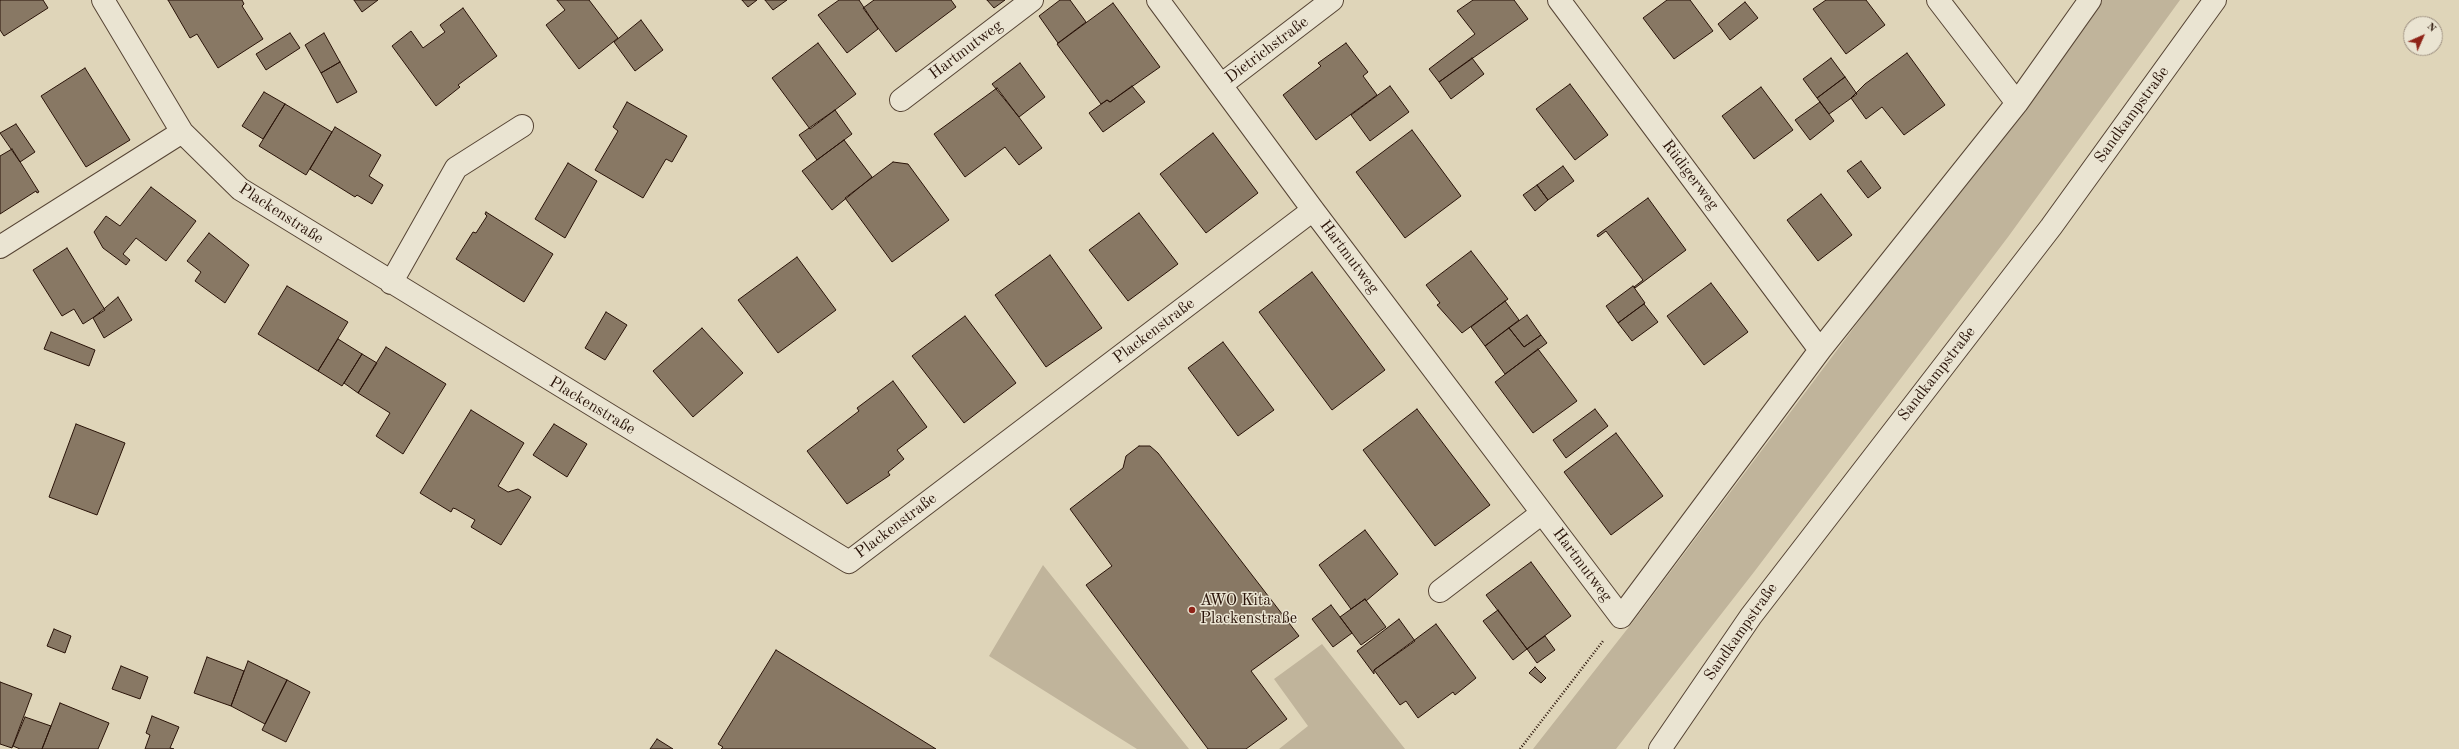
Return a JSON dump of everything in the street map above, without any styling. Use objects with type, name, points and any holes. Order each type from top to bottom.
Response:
[{"type":"street","name":"Plackenstraße","points":[[103,0],[182,132],[240,189],[391,283],[849,562],[1314,210]]},
{"type":"street","name":"Hartmutweg","points":[[901,100],[1032,0]]},
{"type":"street","name":"Hartmutweg","points":[[1158,0],[1314,210],[1621,617]]},
{"type":"street","name":"Dietrichstraße","points":[[1221,85],[1332,0]]},
{"type":"street","name":"Rüdigerweg","points":[[1559,0],[1820,350]]},
{"type":"street","points":[[1938,0],[2017,103]]},
{"type":"street","points":[[1621,617],[1820,350],[2017,103],[2090,0]]},
{"type":"street","name":"Sandkampstraße","points":[[1660,749],[1751,616],[2051,227],[2215,0]]},
{"type":"street","points":[[391,283],[456,168],[522,126]]},
{"type":"street","points":[[0,247],[182,132]]},
{"type":"street","name":"Hartmutweg","points":[[1440,591],[1542,513]]},
{"type":"path","points":[[1520,749],[1621,617]]},
{"type":"shaded area","points":[[2100,0],[2180,0],[2008,237],[1754,572],[1616,749],[1533,749],[1632,623]]},
{"type":"shaded area","points":[[1043,565],[1189,749],[1137,749],[989,656]]},
{"type":"shaded area","points":[[1322,644],[1405,749],[1279,749],[1308,726],[1274,679]]},
{"type":"building","points":[[0,0],[43,0],[48,8],[4,36],[0,30]]},
{"type":"building","points":[[168,0],[242,0],[244,4],[242,6],[263,39],[218,68],[197,34],[190,38]]},
{"type":"building","points":[[354,0],[378,0],[362,12]]},
{"type":"building","points":[[557,0],[589,0],[618,38],[579,69],[546,25],[565,10]]},
{"type":"building","points":[[742,0],[757,0],[748,7]]},
{"type":"building","points":[[765,0],[787,0],[773,10]]},
{"type":"building","points":[[839,0],[859,0],[878,29],[847,53],[818,15]]},
{"type":"building","points":[[874,0],[951,0],[956,7],[896,52],[863,8]]},
{"type":"building","points":[[987,0],[1005,0],[994,8]]},
{"type":"building","points":[[1060,0],[1070,0],[1086,22],[1058,43],[1039,16]]},
{"type":"building","points":[[1473,0],[1514,0],[1528,19],[1439,82],[1429,69],[1475,34],[1457,11]]},
{"type":"building","points":[[1667,0],[1690,0],[1713,31],[1674,59],[1643,18]]},
{"type":"building","points":[[1826,0],[1866,0],[1885,25],[1846,54],[1813,9]]},
{"type":"building","points":[[1745,2],[1758,18],[1730,40],[1718,24]]},
{"type":"building","points":[[1113,3],[1160,67],[1110,102],[1107,100],[1101,104],[1057,44]]},
{"type":"building","points":[[463,8],[497,56],[458,85],[460,87],[436,106],[392,46],[411,31],[423,48],[445,32],[440,25]]},
{"type":"building","points":[[641,20],[663,50],[635,71],[614,42]]},
{"type":"building","points":[[290,33],[300,48],[266,70],[256,54]]},
{"type":"building","points":[[324,33],[340,62],[321,73],[305,45]]},
{"type":"building","points":[[818,43],[856,94],[810,129],[772,78]]},
{"type":"building","points":[[1346,43],[1368,72],[1363,76],[1377,95],[1316,140],[1283,95],[1321,66],[1318,63]]},
{"type":"building","points":[[1907,53],[1945,105],[1904,135],[1882,107],[1866,119],[1851,98],[1865,84]]},
{"type":"building","points":[[1472,58],[1484,74],[1451,99],[1439,82]]},
{"type":"building","points":[[1831,58],[1845,77],[1817,98],[1803,79]]},
{"type":"building","points":[[340,62],[357,92],[337,103],[321,73]]},
{"type":"building","points":[[1020,63],[1045,97],[1019,117],[992,84]]},
{"type":"building","points":[[85,68],[130,140],[86,167],[41,96]]},
{"type":"building","points":[[1845,77],[1857,94],[1829,114],[1817,98]]},
{"type":"building","points":[[1570,84],[1608,135],[1575,160],[1536,109]]},
{"type":"building","points":[[1132,86],[1145,102],[1103,132],[1089,113],[1107,100],[1110,102]]},
{"type":"building","points":[[1390,86],[1409,112],[1370,141],[1351,115]]},
{"type":"building","points":[[1761,87],[1793,130],[1754,159],[1722,116]]},
{"type":"building","points":[[997,88],[1042,148],[1019,165],[1005,147],[965,177],[934,134]]},
{"type":"building","points":[[264,92],[285,104],[263,139],[242,126]]},
{"type":"building","points":[[627,102],[687,136],[672,162],[666,159],[643,198],[595,170],[618,131],[613,127]]},
{"type":"building","points":[[1820,102],[1834,121],[1810,140],[1795,120]]},
{"type":"building","points":[[285,104],[332,132],[306,175],[259,146]]},
{"type":"building","points":[[835,110],[852,134],[817,160],[799,135]]},
{"type":"building","points":[[16,124],[35,152],[20,162],[0,133]]},
{"type":"building","points":[[335,127],[381,155],[369,176],[383,185],[372,204],[357,195],[355,197],[310,169]]},
{"type":"building","points":[[1412,130],[1461,196],[1405,238],[1356,172]]},
{"type":"building","points":[[1213,133],[1258,193],[1206,233],[1160,174]]},
{"type":"building","points":[[844,140],[872,177],[832,210],[802,171]]},
{"type":"building","points":[[12,149],[39,192],[37,193],[36,191],[0,214],[0,156]]},
{"type":"building","points":[[1861,161],[1881,188],[1868,198],[1847,171]]},
{"type":"building","points":[[893,162],[908,164],[949,220],[892,262],[845,198]]},
{"type":"building","points":[[568,163],[597,181],[565,238],[535,219]]},
{"type":"building","points":[[1563,166],[1574,181],[1548,200],[1537,185]]},
{"type":"building","points":[[1537,185],[1548,200],[1535,211],[1523,195]]},
{"type":"building","points":[[151,187],[196,221],[166,261],[136,238],[123,254],[130,260],[126,265],[103,248],[94,232],[106,216],[120,226]]},
{"type":"building","points":[[1821,194],[1852,235],[1818,261],[1787,220]]},
{"type":"building","points":[[1648,198],[1686,250],[1635,288],[1634,287],[1643,280],[1606,231],[1598,237],[1597,235]]},
{"type":"building","points":[[486,212],[553,254],[524,302],[456,259],[473,232],[476,233],[487,216],[485,214]]},
{"type":"building","points":[[1139,213],[1178,264],[1128,301],[1089,250]]},
{"type":"building","points":[[209,233],[249,265],[225,303],[195,281],[201,272],[187,261]]},
{"type":"building","points":[[67,248],[105,310],[83,324],[74,309],[62,316],[33,270]]},
{"type":"building","points":[[1471,251],[1508,299],[1462,333],[1437,305],[1440,303],[1426,285]]},
{"type":"building","points":[[1050,255],[1102,328],[1046,367],[995,295]]},
{"type":"building","points":[[797,257],[836,310],[778,353],[738,300]]},
{"type":"building","points":[[1312,272],[1385,370],[1332,410],[1259,312]]},
{"type":"building","points":[[1711,283],[1748,332],[1704,365],[1667,316]]},
{"type":"building","points":[[287,286],[348,322],[318,371],[258,334]]},
{"type":"building","points":[[1633,286],[1645,303],[1618,323],[1606,306]]},
{"type":"building","points":[[118,297],[132,320],[104,338],[93,318]]},
{"type":"building","points":[[1505,301],[1519,320],[1485,346],[1471,327]]},
{"type":"building","points":[[1644,304],[1658,322],[1632,341],[1618,323]]},
{"type":"building","points":[[606,312],[627,325],[605,360],[585,348]]},
{"type":"building","points":[[1527,315],[1541,335],[1524,347],[1509,328]]},
{"type":"building","points":[[965,316],[1016,383],[964,423],[912,356]]},
{"type":"building","points":[[702,328],[743,373],[693,417],[653,371]]},
{"type":"building","points":[[1509,328],[1524,347],[1541,335],[1547,343],[1505,374],[1485,346]]},
{"type":"building","points":[[51,332],[95,350],[89,366],[44,349]]},
{"type":"building","points":[[338,339],[362,354],[342,386],[318,371]]},
{"type":"building","points":[[1223,342],[1274,410],[1238,436],[1188,368]]},
{"type":"building","points":[[386,347],[446,384],[403,454],[376,436],[390,413],[358,393]]},
{"type":"building","points":[[1538,349],[1577,401],[1533,433],[1495,382]]},
{"type":"building","points":[[362,354],[377,363],[358,393],[344,383]]},
{"type":"building","points":[[893,381],[927,427],[897,450],[904,459],[888,472],[890,475],[847,504],[807,451],[859,411],[857,408]]},
{"type":"building","points":[[1417,409],[1490,505],[1435,546],[1363,450]]},
{"type":"building","points":[[1595,409],[1608,426],[1566,458],[1553,440]]},
{"type":"building","points":[[471,410],[524,443],[498,486],[508,492],[518,489],[531,497],[501,545],[471,527],[475,520],[453,508],[451,512],[420,493]]},
{"type":"building","points":[[76,424],[125,443],[97,515],[49,497]]},
{"type":"building","points":[[554,424],[587,444],[567,477],[533,455]]},
{"type":"building","points":[[1616,433],[1663,496],[1611,535],[1564,472]]},
{"type":"building","name":"AWO Kita Plackenstraße","points":[[1139,446],[1150,446],[1158,453],[1299,636],[1251,671],[1287,719],[1246,749],[1208,749],[1086,585],[1112,566],[1070,509],[1123,468],[1126,456]]},
{"type":"building","points":[[1365,530],[1398,574],[1366,601],[1365,599],[1351,609],[1319,565]]},
{"type":"building","points":[[1531,562],[1571,616],[1527,649],[1486,595]]},
{"type":"building","points":[[1365,599],[1386,627],[1361,645],[1340,617]]},
{"type":"building","points":[[1331,605],[1352,633],[1333,647],[1312,619]]},
{"type":"building","points":[[1498,610],[1527,649],[1513,660],[1483,621]]},
{"type":"building","points":[[1399,619],[1415,641],[1374,670],[1374,674],[1357,651]]},
{"type":"building","points":[[1436,624],[1476,678],[1455,695],[1453,692],[1418,718],[1406,701],[1400,705],[1374,670]]},
{"type":"building","points":[[54,629],[71,636],[65,653],[47,646]]},
{"type":"building","points":[[1545,636],[1555,650],[1537,663],[1527,649]]},
{"type":"building","points":[[776,650],[936,749],[721,749],[723,747],[718,744]]},
{"type":"building","points":[[207,657],[244,671],[231,706],[194,693]]},
{"type":"building","points":[[248,661],[287,680],[265,724],[231,706]]},
{"type":"building","points":[[121,666],[148,677],[140,699],[112,689]]},
{"type":"building","points":[[1535,667],[1546,678],[1541,683],[1529,673]]},
{"type":"building","points":[[287,680],[310,692],[286,742],[262,730]]},
{"type":"building","points":[[0,682],[32,694],[12,748],[0,744]]},
{"type":"building","points":[[60,703],[109,723],[98,749],[42,749]]},
{"type":"building","points":[[152,716],[179,727],[170,748],[174,749],[145,749],[150,735],[146,733]]},
{"type":"building","points":[[25,717],[51,726],[42,749],[20,749],[13,746]]},
{"type":"building","points":[[657,739],[673,749],[650,749]]},
{"type":"place","name":"AWO Kita Plackenstraße","points":[[1192,610]]}]
